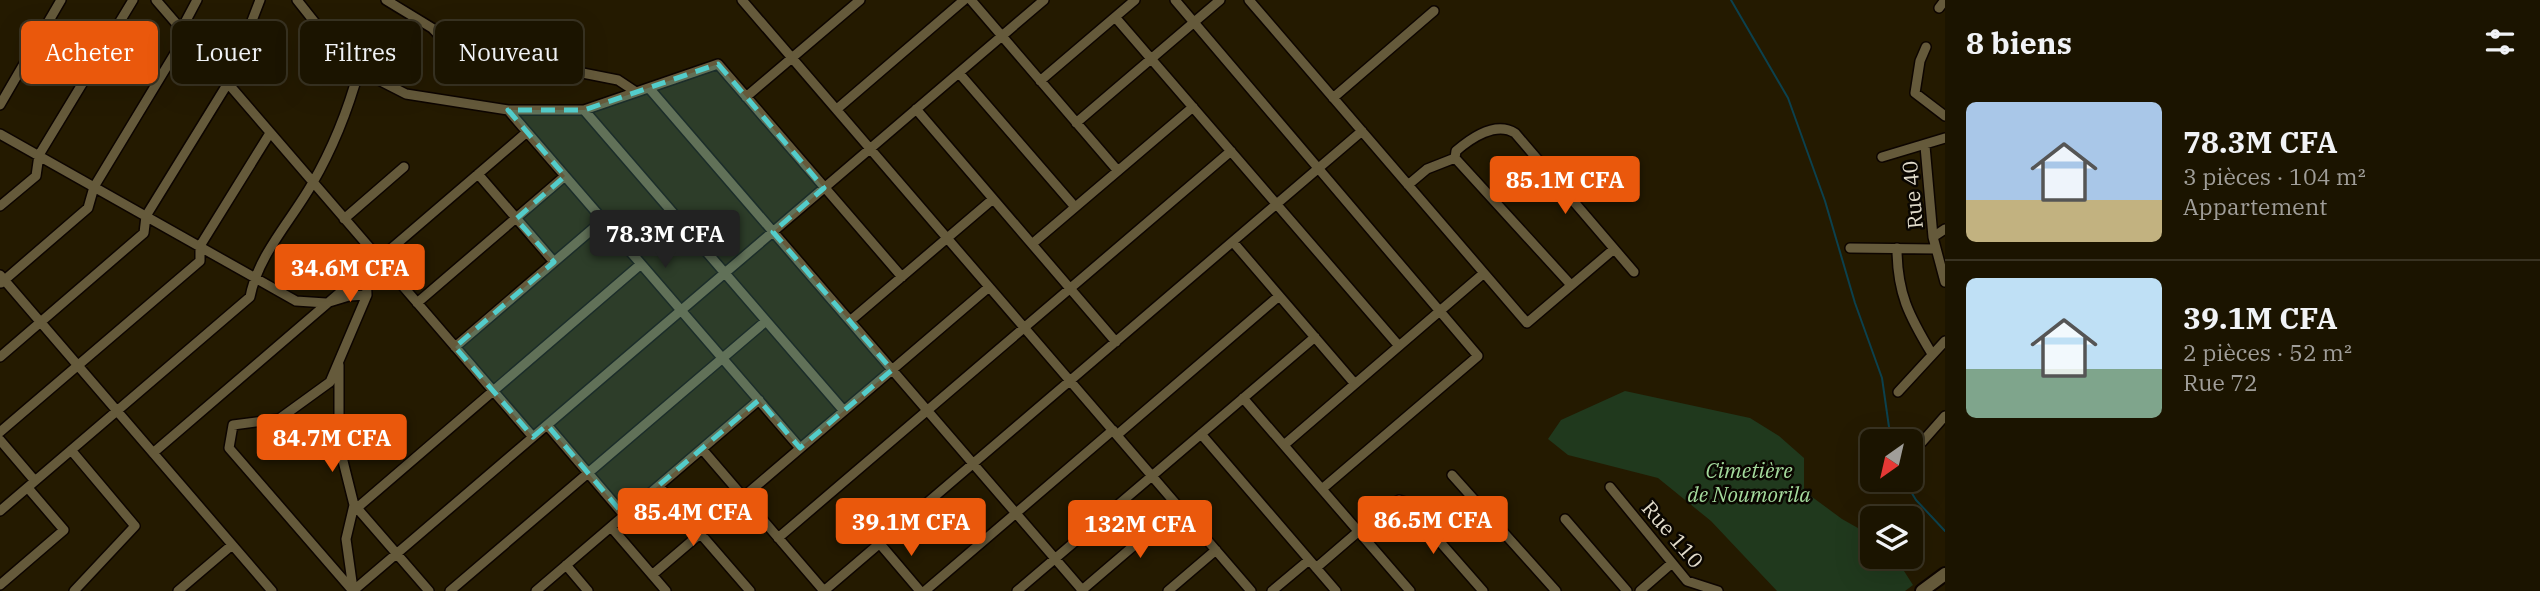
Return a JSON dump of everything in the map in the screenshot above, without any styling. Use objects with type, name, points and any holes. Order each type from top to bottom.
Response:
[{"type":"street","points":[[0,104],[61,0]]},
{"type":"street","points":[[0,206],[36,176],[39,155],[133,0]]},
{"type":"street","points":[[156,0],[174,21]]},
{"type":"street","points":[[188,21],[197,0]]},
{"type":"street","points":[[252,21],[260,0]]},
{"type":"street","points":[[297,0],[314,21]]},
{"type":"street","points":[[386,0],[432,28],[457,54],[485,74],[523,63],[542,65],[618,80],[636,92]]},
{"type":"street","points":[[742,0],[1251,591]]},
{"type":"street","points":[[746,97],[860,0]]},
{"type":"street","points":[[836,109],[964,0]]},
{"type":"street","points":[[971,0],[1118,171]]},
{"type":"street","points":[[353,591],[1044,0]]},
{"type":"street","points":[[1040,81],[1135,0]]},
{"type":"street","points":[[1175,0],[1478,356],[1321,489]]},
{"type":"street","points":[[1076,123],[1220,0]]},
{"type":"street","points":[[1249,0],[1527,323],[1614,249]]},
{"type":"street","points":[[1333,98],[1434,11]]},
{"type":"street","points":[[1115,17],[1399,346]]},
{"type":"street","points":[[1926,47],[1920,61],[1915,93],[1945,116]]},
{"type":"street","points":[[172,53],[94,187],[88,208],[1,280],[269,590]]},
{"type":"street","points":[[388,84],[406,93],[508,110],[584,110],[718,64],[902,277]]},
{"type":"street","points":[[959,72],[1075,207]]},
{"type":"street","points":[[0,357],[144,233],[146,216],[227,84]]},
{"type":"street","points":[[229,84],[533,438]]},
{"type":"street","points":[[0,511],[250,297],[254,276],[313,183],[348,111],[355,84]]},
{"type":"street","points":[[649,88],[1082,591],[1179,507]]},
{"type":"street","points":[[1032,244],[1193,107]]},
{"type":"street","points":[[916,109],[1116,342]]},
{"type":"street","points":[[508,110],[800,449]]},
{"type":"street","points":[[584,110],[844,411]]},
{"type":"street","points":[[1455,158],[1456,151],[1466,143],[1494,129],[1509,129],[1634,272]]},
{"type":"street","points":[[702,449],[824,591],[1362,131]]},
{"type":"street","points":[[153,453],[527,132]]},
{"type":"street","points":[[0,432],[200,261],[200,246],[270,133]]},
{"type":"street","points":[[0,134],[296,301],[326,303],[349,296],[367,295]]},
{"type":"street","points":[[1882,157],[1945,138]]},
{"type":"street","name":"Rue 40","points":[[1925,146],[1933,237],[1945,282]]},
{"type":"street","points":[[778,538],[1231,151]]},
{"type":"street","points":[[1408,185],[1427,169],[1455,158]]},
{"type":"street","points":[[1455,158],[1571,285]]},
{"type":"street","points":[[344,219],[404,167]]},
{"type":"street","points":[[478,174],[554,262]]},
{"type":"street","points":[[417,303],[565,176]]},
{"type":"street","points":[[850,321],[993,199]]},
{"type":"street","points":[[455,347],[603,220]]},
{"type":"street","points":[[1933,237],[1945,229]]},
{"type":"street","points":[[1233,242],[1355,384]]},
{"type":"street","points":[[1850,248],[1936,249]]},
{"type":"street","points":[[1897,248],[1897,280],[1909,315],[1932,354]]},
{"type":"street","points":[[429,591],[357,508],[641,264]]},
{"type":"street","points":[[353,591],[229,448],[233,425],[279,419],[311,399],[330,382],[367,295],[366,271]]},
{"type":"street","points":[[1284,445],[1484,273]]},
{"type":"street","points":[[652,575],[989,287]]},
{"type":"street","points":[[880,544],[922,591],[1279,296]]},
{"type":"street","points":[[450,591],[766,321]]},
{"type":"street","points":[[1017,591],[1315,337]]},
{"type":"street","points":[[1898,392],[1945,341]]},
{"type":"street","points":[[339,356],[339,445],[354,505],[346,539],[353,591]]},
{"type":"street","points":[[1243,398],[1410,591]]},
{"type":"street","points":[[536,591],[759,400]]},
{"type":"street","points":[[1923,441],[1945,416]]},
{"type":"street","points":[[547,425],[624,515]]},
{"type":"street","points":[[1201,434],[1336,591]]},
{"type":"street","points":[[0,440],[64,530],[0,585]]},
{"type":"street","points":[[71,450],[135,526],[74,591]]},
{"type":"street","points":[[1452,475],[1556,591]]},
{"type":"street","points":[[659,486],[750,591]]},
{"type":"street","name":"Rue 110","points":[[1610,487],[1687,581],[1718,591]]},
{"type":"street","points":[[1316,568],[1389,505],[1399,500],[1405,502],[1483,591]]},
{"type":"street","points":[[1565,519],[1627,591]]},
{"type":"street","points":[[611,527],[666,591]]},
{"type":"street","points":[[178,591],[232,545]]},
{"type":"street","points":[[1168,591],[1216,550]]},
{"type":"street","points":[[1272,591],[1308,560]]},
{"type":"street","points":[[1640,591],[1672,564]]},
{"type":"street","points":[[566,565],[588,591]]},
{"type":"street","points":[[1922,591],[1945,574]]},
{"type":"highlighted area","points":[[718,64],[824,188],[773,232],[892,370],[800,448],[759,400],[624,515],[547,425],[533,437],[455,347],[554,262],[516,219],[565,176],[508,110],[584,110]]},
{"type":"green space","name":"Cimetière de Noumorila","points":[[1625,391],[1750,418],[1779,436],[1804,458],[1804,491],[1860,529],[1860,569],[1903,569],[1913,585],[1905,591],[1777,591],[1711,521],[1658,478],[1568,455],[1548,439],[1561,420]]},
{"type":"waterway","points":[[1731,0],[1788,98],[1825,201],[1855,303],[1882,378],[1889,429]]},
{"type":"waterway","points":[[1911,492],[1945,531]]}]
